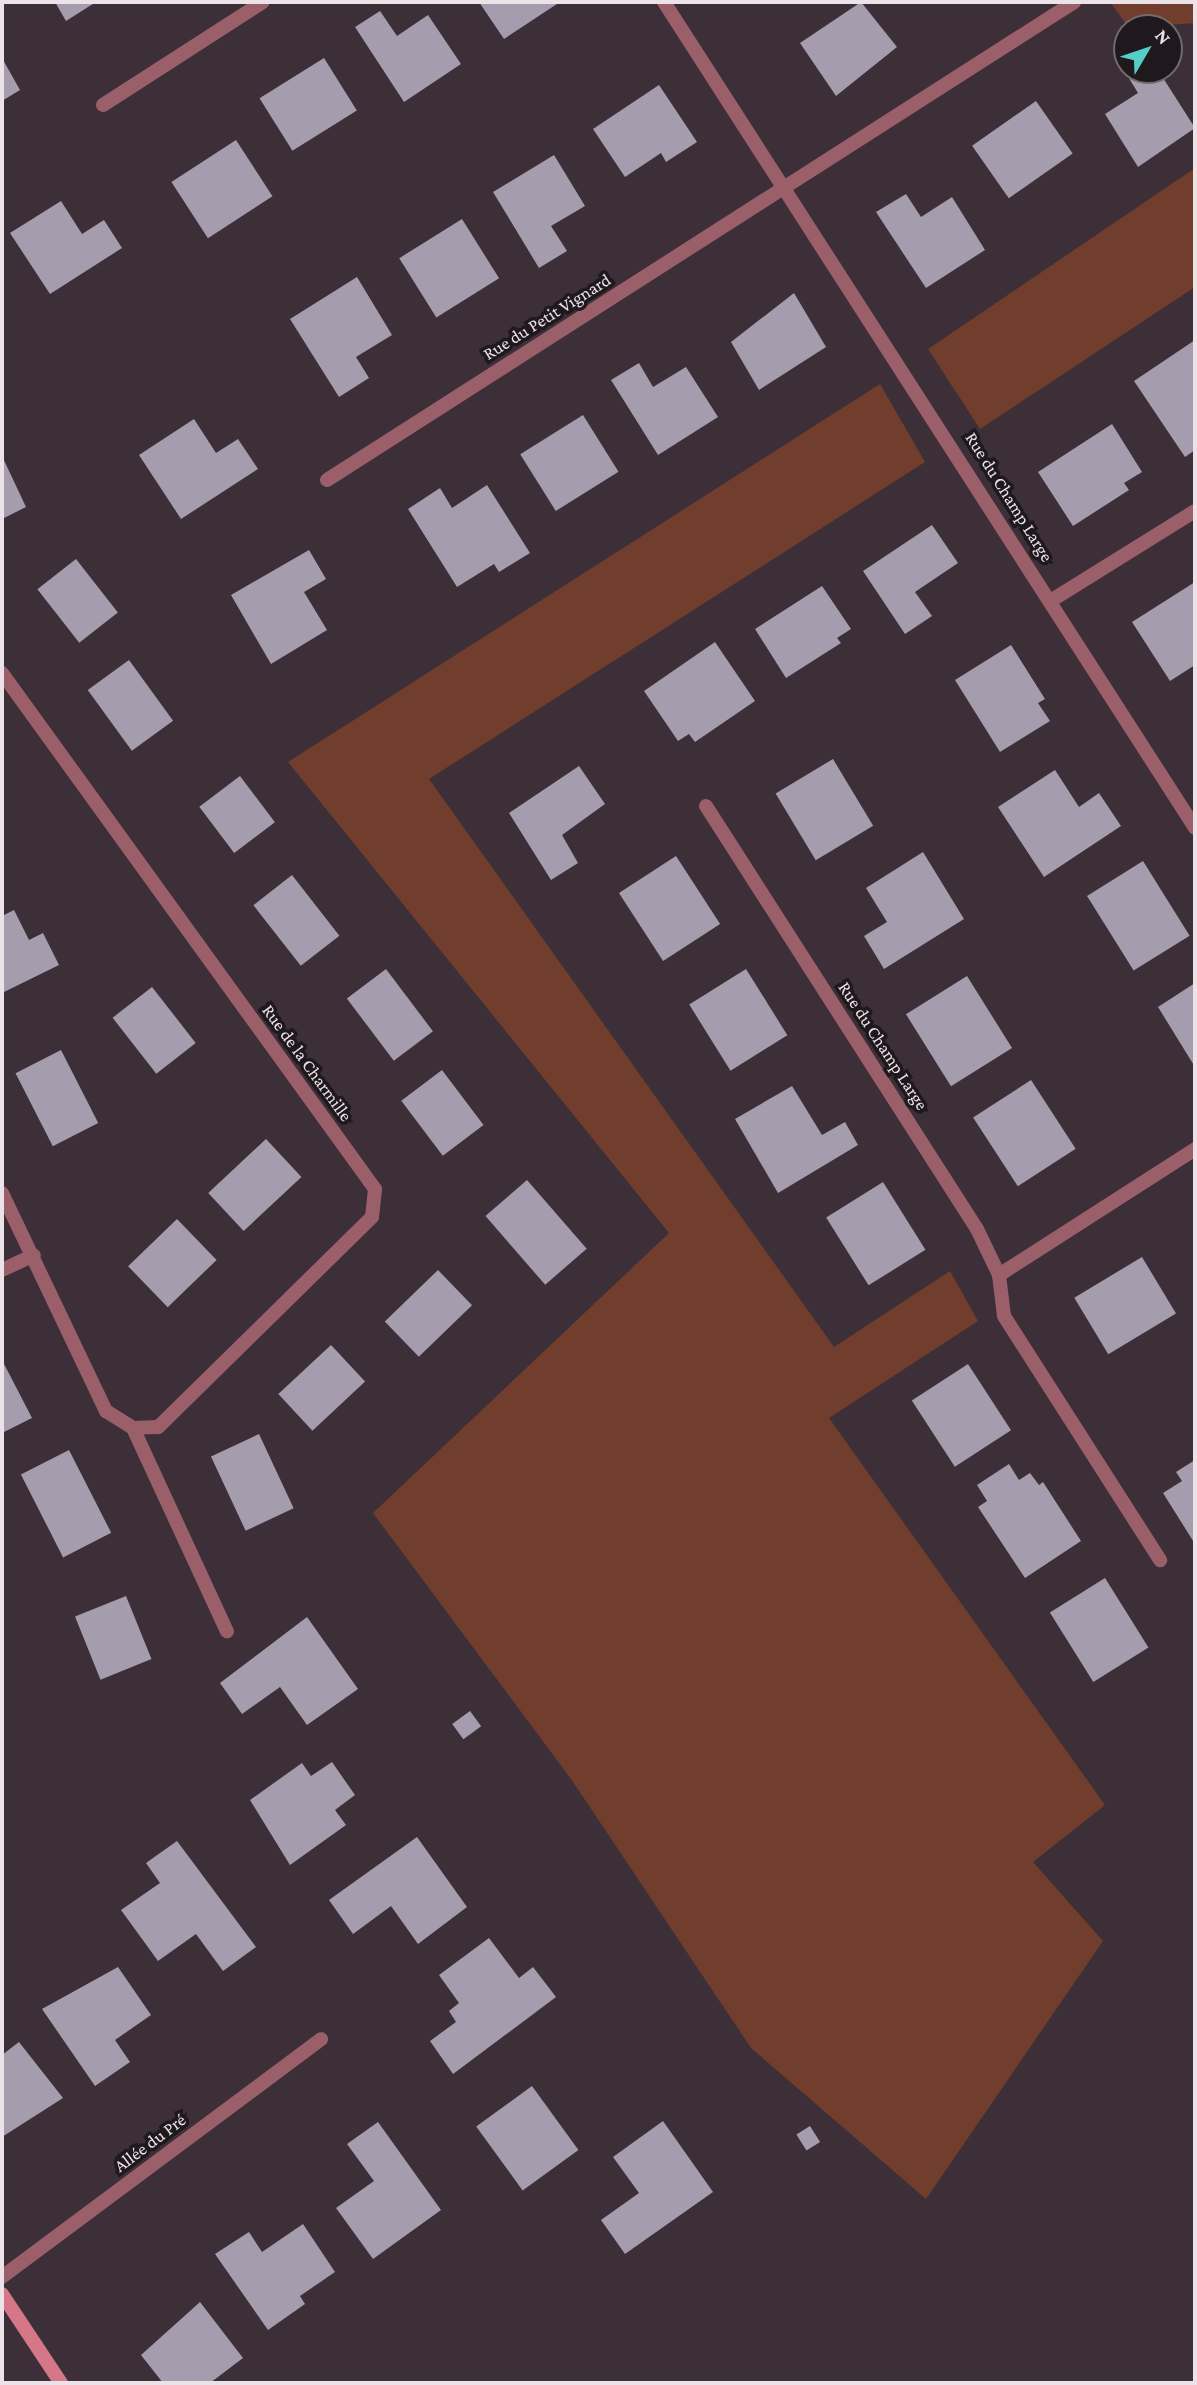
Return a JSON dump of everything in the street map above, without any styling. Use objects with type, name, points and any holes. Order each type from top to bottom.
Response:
[{"type":"street","points":[[103,105],[263,2]]},
{"type":"street","points":[[664,2],[788,187]]},
{"type":"street","name":"Rue du Petit Vignard","points":[[327,480],[1074,2]]},
{"type":"street","name":"Rue du Champ Large","points":[[788,187],[1195,828]]},
{"type":"street","points":[[1052,600],[1195,511]]},
{"type":"street","name":"Rue de la Charmille","points":[[2,673],[375,1189],[372,1217],[158,1427],[133,1429]]},
{"type":"street","name":"Rue du Champ Large","points":[[706,806],[977,1229],[999,1275],[1004,1316],[1160,1560]]},
{"type":"street","points":[[999,1275],[1195,1149]]},
{"type":"street","points":[[2,1193],[34,1255],[106,1411],[133,1429],[227,1631]]},
{"type":"street","points":[[2,1270],[34,1255]]},
{"type":"street","name":"Allée du Pré","points":[[2,2277],[321,2039]]},
{"type":"street","points":[[2,2294],[61,2383]]},
{"type":"shaded area","points":[[1110,2],[1195,2],[1195,23],[1183,24],[1183,14],[1119,14]]},
{"type":"shaded area","points":[[1195,168],[1195,287],[980,429],[928,349]]},
{"type":"shaded area","points":[[880,384],[925,462],[429,779],[834,1347],[950,1271],[978,1321],[829,1418],[1105,1805],[1033,1862],[1103,1941],[926,2199],[751,2048],[571,1779],[373,1513],[669,1233],[288,762]]},
{"type":"building","points":[[55,2],[96,2],[66,21]]},
{"type":"building","points":[[479,2],[560,2],[504,39]]},
{"type":"building","points":[[861,2],[897,47],[836,96],[800,43]]},
{"type":"building","points":[[380,11],[397,36],[428,15],[461,64],[404,102],[355,27]]},
{"type":"building","points":[[2,58],[20,90],[2,101]]},
{"type":"building","points":[[324,58],[357,111],[292,151],[260,98]]},
{"type":"building","points":[[1133,84],[1167,84],[1195,128],[1138,167],[1105,114],[1138,93]]},
{"type":"building","points":[[659,85],[697,142],[666,162],[661,153],[625,177],[593,129]]},
{"type":"building","points":[[1036,101],[1073,153],[1009,198],[972,146]]},
{"type":"building","points":[[236,140],[272,196],[208,238],[171,182]]},
{"type":"building","points":[[554,155],[585,206],[551,226],[567,251],[539,268],[493,192]]},
{"type":"building","points":[[906,194],[921,217],[952,197],[985,250],[926,288],[876,212]]},
{"type":"building","points":[[61,201],[82,234],[104,220],[122,248],[50,294],[10,233]]},
{"type":"building","points":[[462,219],[499,278],[436,318],[399,258]]},
{"type":"building","points":[[357,277],[392,335],[356,357],[369,378],[339,397],[290,319]]},
{"type":"building","points":[[794,293],[826,347],[759,390],[731,342]]},
{"type":"building","points":[[1195,340],[1195,450],[1185,457],[1134,381]]},
{"type":"building","points":[[639,363],[653,387],[686,367],[718,417],[658,455],[611,380]]},
{"type":"building","points":[[583,415],[619,472],[556,511],[520,454]]},
{"type":"building","points":[[194,419],[216,453],[238,439],[258,469],[181,519],[139,455]]},
{"type":"building","points":[[1112,424],[1142,472],[1124,483],[1129,490],[1073,526],[1038,472]]},
{"type":"building","points":[[2,456],[26,507],[2,519]]},
{"type":"building","points":[[487,485],[530,553],[499,572],[494,564],[457,587],[408,509],[440,488],[452,508]]},
{"type":"building","points":[[932,525],[958,563],[915,592],[932,616],[905,634],[863,571]]},
{"type":"building","points":[[309,550],[326,579],[304,592],[327,630],[271,664],[231,595]]},
{"type":"building","points":[[76,559],[118,613],[79,643],[37,589]]},
{"type":"building","points":[[1195,582],[1195,665],[1170,681],[1132,622]]},
{"type":"building","points":[[822,586],[851,629],[837,638],[841,643],[786,678],[755,629]]},
{"type":"building","points":[[715,642],[755,701],[695,742],[689,734],[678,741],[644,691]]},
{"type":"building","points":[[1011,645],[1045,699],[1038,703],[1050,721],[1000,752],[955,680]]},
{"type":"building","points":[[129,660],[173,721],[132,751],[88,690]]},
{"type":"building","points":[[833,759],[873,826],[816,860],[776,794]]},
{"type":"building","points":[[579,766],[605,804],[562,835],[578,863],[551,880],[509,813]]},
{"type":"building","points":[[1055,770],[1079,807],[1099,793],[1121,826],[1044,877],[998,807]]},
{"type":"building","points":[[240,776],[275,822],[234,853],[199,807]]},
{"type":"building","points":[[923,852],[964,919],[884,969],[864,936],[887,922],[866,888]]},
{"type":"building","points":[[676,856],[720,924],[663,961],[619,893]]},
{"type":"building","points":[[1143,861],[1190,936],[1134,971],[1087,896]]},
{"type":"building","points":[[292,875],[339,936],[301,966],[253,905]]},
{"type":"building","points":[[14,910],[29,940],[43,933],[59,965],[2,993],[2,916]]},
{"type":"building","points":[[386,969],[433,1031],[394,1061],[347,998]]},
{"type":"building","points":[[746,969],[787,1035],[731,1071],[689,1005]]},
{"type":"building","points":[[967,976],[1012,1048],[951,1086],[906,1014]]},
{"type":"building","points":[[1195,983],[1195,1067],[1158,1007]]},
{"type":"building","points":[[152,987],[196,1043],[156,1074],[113,1018]]},
{"type":"building","points":[[61,1050],[98,1123],[53,1146],[16,1073]]},
{"type":"building","points":[[442,1070],[484,1125],[443,1156],[401,1101]]},
{"type":"building","points":[[1031,1080],[1076,1149],[1018,1186],[973,1118]]},
{"type":"building","points":[[792,1086],[822,1135],[845,1122],[858,1145],[778,1193],[735,1119]]},
{"type":"building","points":[[266,1139],[301,1177],[244,1231],[208,1193]]},
{"type":"building","points":[[527,1180],[587,1249],[545,1285],[485,1216]]},
{"type":"building","points":[[883,1182],[925,1250],[869,1285],[826,1218]]},
{"type":"building","points":[[177,1219],[217,1260],[168,1307],[128,1266]]},
{"type":"building","points":[[1142,1257],[1176,1314],[1108,1354],[1074,1298]]},
{"type":"building","points":[[438,1270],[472,1305],[419,1357],[385,1321]]},
{"type":"building","points":[[331,1345],[365,1382],[312,1431],[278,1394]]},
{"type":"building","points":[[2,1360],[32,1418],[2,1433]]},
{"type":"building","points":[[968,1364],[1011,1430],[955,1467],[912,1400]]},
{"type":"building","points":[[259,1434],[294,1508],[246,1531],[211,1456]]},
{"type":"building","points":[[69,1450],[111,1533],[63,1557],[21,1475]]},
{"type":"building","points":[[1195,1460],[1195,1544],[1163,1493],[1182,1481],[1176,1472]]},
{"type":"building","points":[[1009,1464],[1019,1480],[1030,1473],[1039,1485],[1043,1482],[1081,1541],[1025,1578],[978,1507],[987,1501],[977,1485]]},
{"type":"building","points":[[1105,1578],[1148,1648],[1093,1682],[1050,1612]]},
{"type":"building","points":[[126,1596],[151,1659],[100,1680],[75,1617]]},
{"type":"building","points":[[307,1617],[358,1689],[307,1725],[280,1687],[242,1714],[220,1683]]},
{"type":"building","points":[[470,1711],[481,1726],[463,1739],[452,1724]]},
{"type":"building","points":[[332,1762],[355,1795],[335,1810],[346,1825],[290,1865],[250,1800],[302,1763],[311,1776]]},
{"type":"building","points":[[417,1837],[467,1907],[418,1944],[391,1906],[353,1934],[329,1900]]},
{"type":"building","points":[[177,1841],[256,1947],[223,1971],[196,1934],[158,1961],[121,1910],[160,1883],[146,1863]]},
{"type":"building","points":[[489,1938],[519,1978],[533,1967],[556,1997],[453,2074],[430,2041],[456,2022],[449,2011],[459,2003],[439,1975]]},
{"type":"building","points":[[118,1967],[151,2015],[115,2040],[130,2062],[95,2086],[42,2009]]},
{"type":"building","points":[[19,2042],[63,2098],[2,2137],[2,2055]]},
{"type":"building","points":[[532,2086],[578,2150],[523,2190],[476,2127]]},
{"type":"building","points":[[663,2121],[713,2192],[625,2254],[601,2220],[639,2193],[613,2157]]},
{"type":"building","points":[[378,2122],[441,2210],[373,2259],[336,2208],[374,2181],[347,2144]]},
{"type":"building","points":[[810,2126],[820,2142],[806,2151],[796,2134]]},
{"type":"building","points":[[303,2224],[335,2272],[300,2296],[305,2304],[268,2330],[215,2254],[249,2232],[262,2252]]},
{"type":"building","points":[[200,2302],[243,2358],[210,2383],[163,2383],[141,2355]]}]
